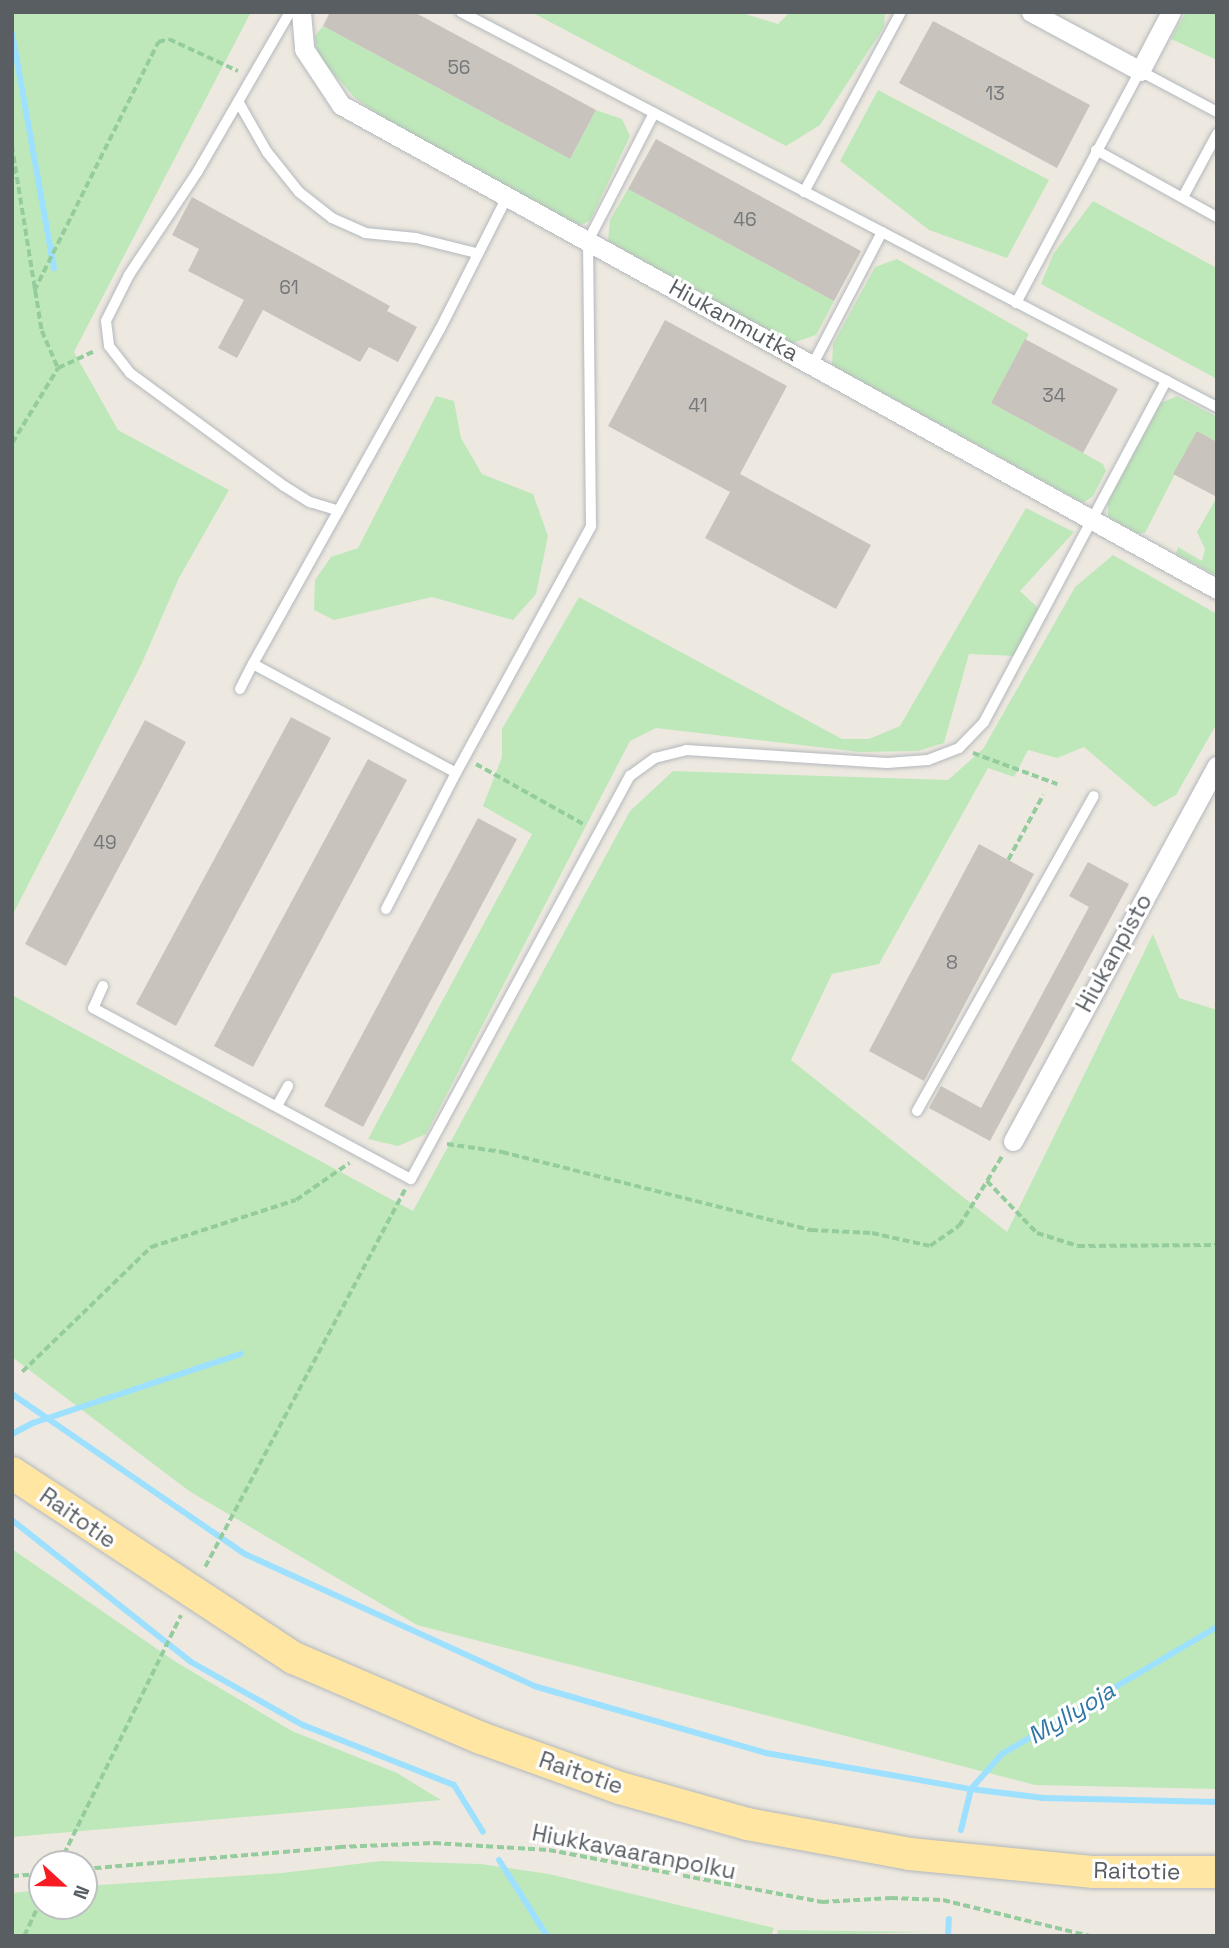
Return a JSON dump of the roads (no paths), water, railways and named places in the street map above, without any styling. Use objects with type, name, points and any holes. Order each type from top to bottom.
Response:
[{"type":"main road","name":"Raitotie","points":[[12,1473],[191,1594],[294,1658],[481,1738],[620,1788],[747,1824],[910,1854],[1094,1872],[1217,1872]]},
{"type":"street","name":"Hiukanmutka","points":[[301,12],[304,49],[341,105],[1217,589]]},
{"type":"street","points":[[1031,12],[1140,71],[1171,12]]},
{"type":"street","name":"Hiukanpisto","points":[[1008,1147],[1217,766]]},
{"type":"lane","points":[[290,12],[239,103],[129,275],[106,321],[109,346],[130,373],[284,486],[310,502],[339,511]]},
{"type":"lane","points":[[461,12],[1217,407]]},
{"type":"lane","points":[[804,192],[901,12]]},
{"type":"lane","points":[[1016,303],[1140,71],[1217,112]]},
{"type":"lane","points":[[239,103],[283,172],[332,218],[365,233],[415,238],[476,253]]},
{"type":"lane","points":[[386,909],[456,773],[591,526],[588,241],[654,113]]},
{"type":"lane","points":[[1183,197],[1217,134]]},
{"type":"lane","points":[[1096,150],[1217,217]]},
{"type":"lane","points":[[240,689],[440,329],[476,253],[507,197]]},
{"type":"lane","points":[[813,364],[882,232]]},
{"type":"lane","points":[[103,986],[93,1008],[411,1179],[434,1142],[630,776],[655,758],[686,750],[887,763],[928,760],[959,748],[984,722],[1166,381]]},
{"type":"lane","points":[[253,664],[456,773]]},
{"type":"lane","points":[[917,1111],[1094,796]]},
{"type":"lane","points":[[277,1106],[288,1086]]},
{"type":"waterway","points":[[12,33],[54,268]]},
{"type":"waterway","points":[[12,1434],[33,1423],[241,1354]]},
{"type":"waterway","points":[[12,1394],[245,1554],[534,1686],[766,1753],[971,1789],[1043,1798],[1217,1802]]},
{"type":"waterway","points":[[12,1520],[191,1662],[303,1725],[454,1785],[483,1832]]},
{"type":"waterway","name":"Myllyoja","points":[[961,1830],[971,1789],[1002,1754],[1217,1627]]},
{"type":"waterway","points":[[499,1860],[547,1936]]},
{"type":"waterway","name":"Myllyoja","points":[[948,1936],[949,1919]]}]
